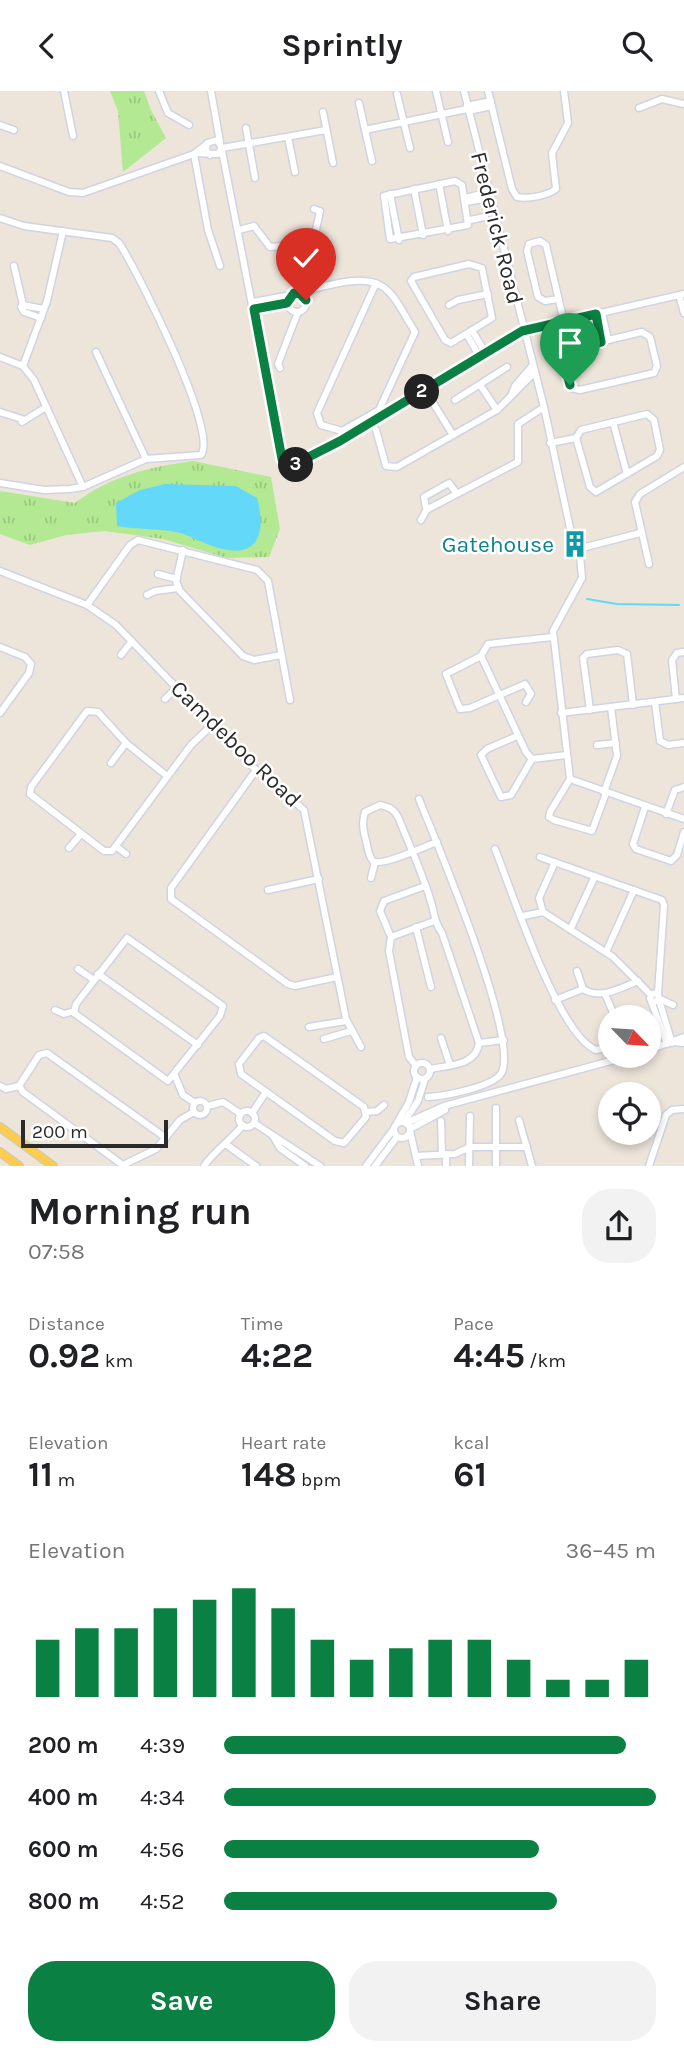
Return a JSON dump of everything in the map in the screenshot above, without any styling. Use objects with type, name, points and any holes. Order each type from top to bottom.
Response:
[{"type":"main road","points":[[0,1127],[53,1166]]},
{"type":"main road","points":[[0,1152],[19,1166]]},
{"type":"street","points":[[64,91],[74,136]]},
{"type":"street","points":[[159,91],[168,113],[189,125]]},
{"type":"street","points":[[211,91],[282,459],[291,467],[522,331],[681,295],[684,313]]},
{"type":"street","points":[[436,91],[448,142]]},
{"type":"street","name":"Frederick Road","points":[[464,91],[522,331],[544,407],[575,544]]},
{"type":"street","points":[[488,91],[514,195],[531,197],[551,193],[557,186],[552,153],[568,123],[564,91]]},
{"type":"street","points":[[397,94],[410,148]]},
{"type":"street","points":[[639,108],[662,99],[684,104]]},
{"type":"street","points":[[359,103],[372,161]]},
{"type":"street","points":[[365,130],[491,103]]},
{"type":"street","points":[[323,112],[333,163]]},
{"type":"street","points":[[211,155],[207,143],[215,119]]},
{"type":"street","points":[[0,125],[14,130]]},
{"type":"street","points":[[246,128],[255,178]]},
{"type":"street","points":[[211,155],[222,148],[326,130]]},
{"type":"street","points":[[288,137],[295,172]]},
{"type":"street","points":[[195,154],[207,143],[217,140],[222,148]]},
{"type":"street","points":[[195,154],[208,230],[220,266]]},
{"type":"street","points":[[0,166],[79,194],[195,154],[211,155],[224,165]]},
{"type":"street","points":[[470,220],[458,182],[384,196],[390,239],[399,240],[465,227],[470,220],[485,217]]},
{"type":"street","points":[[439,184],[448,230]]},
{"type":"street","points":[[414,189],[423,235]]},
{"type":"street","points":[[465,200],[489,195]]},
{"type":"street","points":[[239,230],[254,226],[270,247],[313,244],[320,211],[314,209]]},
{"type":"street","points":[[0,218],[24,226],[112,238],[119,243],[197,403],[206,443],[201,455],[146,459],[83,487],[44,489],[0,483]]},
{"type":"street","points":[[23,366],[44,309],[63,231]]},
{"type":"street","points":[[559,299],[545,301],[538,297],[527,251],[529,244],[540,241],[546,245],[559,299],[564,322]]},
{"type":"street","points":[[302,245],[310,268]]},
{"type":"street","points":[[477,265],[482,268],[488,294],[492,318],[454,343],[445,340],[412,287],[412,279],[477,265]]},
{"type":"street","points":[[14,266],[23,311],[41,318]]},
{"type":"street","points":[[254,305],[361,279],[376,283],[387,289],[415,332],[379,410],[340,431],[321,425],[317,413],[376,283]]},
{"type":"street","points":[[449,305],[458,300],[488,294]]},
{"type":"street","points":[[287,303],[291,295]]},
{"type":"street","points":[[280,369],[278,364],[298,312],[305,306],[302,295]]},
{"type":"street","points":[[254,305],[287,303]]},
{"type":"street","points":[[287,303],[292,311],[298,312]]},
{"type":"street","points":[[23,305],[44,309]]},
{"type":"street","points":[[599,314],[605,341]]},
{"type":"street","points":[[642,332],[648,334],[656,371],[572,390],[563,359],[565,352],[605,341],[642,332]]},
{"type":"street","points":[[470,333],[483,356]]},
{"type":"street","points":[[96,352],[146,459]]},
{"type":"street","points":[[0,357],[23,366],[30,372],[83,487]]},
{"type":"street","points":[[455,400],[507,367]]},
{"type":"street","points":[[376,430],[383,461],[392,468],[497,410],[511,398],[515,386],[534,368]]},
{"type":"street","points":[[480,385],[497,410]]},
{"type":"street","points":[[430,398],[453,435]]},
{"type":"street","points":[[0,412],[24,421],[46,407]]},
{"type":"street","points":[[421,520],[427,509],[518,462],[518,424],[544,407]]},
{"type":"street","points":[[647,414],[654,420],[660,453],[599,491],[591,490],[576,438],[581,429],[647,414]]},
{"type":"street","points":[[613,422],[627,474]]},
{"type":"street","points":[[550,443],[576,438]]},
{"type":"street","points":[[649,564],[640,533],[636,499],[684,467]]},
{"type":"street","points":[[427,509],[424,497],[439,489],[451,484],[457,494]]},
{"type":"street","points":[[439,489],[445,500]]},
{"type":"street","points":[[611,707],[617,757],[592,831],[552,819],[550,812],[570,779],[553,637],[556,621],[582,578],[575,544],[640,533]]},
{"type":"street","points":[[87,605],[133,542],[142,540],[251,568],[266,577],[290,700]]},
{"type":"street","points":[[183,550],[177,579],[178,588],[243,656],[254,660],[281,655]]},
{"type":"street","name":"Camdeboo Road","points":[[0,571],[87,605],[132,641],[256,770],[304,810],[346,1021],[361,1047]]},
{"type":"street","points":[[158,574],[177,579]]},
{"type":"street","points":[[147,595],[157,590],[178,588]]},
{"type":"street","points":[[526,702],[531,694],[526,684],[462,710],[447,682],[449,670],[481,656],[488,644],[553,637]]},
{"type":"street","points":[[121,655],[132,641]]},
{"type":"street","points":[[0,647],[25,657],[32,664],[29,673],[0,713]]},
{"type":"street","points":[[590,710],[583,658],[587,654],[608,651],[621,650],[627,654],[633,705]]},
{"type":"street","points":[[561,713],[680,699],[672,660],[677,653],[684,652]]},
{"type":"street","points":[[481,656],[517,736],[532,759]]},
{"type":"street","points":[[165,699],[177,687]]},
{"type":"street","points":[[654,702],[660,741],[668,745],[684,743]]},
{"type":"street","points":[[167,776],[126,743],[98,712],[88,711],[31,787],[32,797],[108,852],[117,847],[167,776],[213,725]]},
{"type":"street","points":[[517,736],[487,749],[481,755],[501,797],[511,795],[532,759]]},
{"type":"street","points":[[111,763],[126,743]]},
{"type":"street","points":[[597,745],[616,743]]},
{"type":"street","points":[[532,759],[566,755]]},
{"type":"street","points":[[256,770],[171,888],[171,899],[291,986],[337,977]]},
{"type":"street","points":[[570,779],[684,820]]},
{"type":"street","points":[[666,814],[673,793],[684,787]]},
{"type":"street","points":[[665,788],[673,793]]},
{"type":"street","points":[[419,799],[437,842],[504,1040],[502,1072],[493,1082],[428,1097]]},
{"type":"street","points":[[366,1166],[395,1127],[421,1078],[431,1069],[474,1057],[479,1043],[442,933],[434,922],[425,886],[412,852],[395,811],[387,806],[373,806],[365,812],[362,826],[370,857],[376,862]]},
{"type":"street","points":[[645,807],[634,837],[633,844],[636,849],[671,860],[677,855],[684,832]]},
{"type":"street","points":[[69,848],[80,834]]},
{"type":"street","points":[[376,862],[437,842]]},
{"type":"street","points":[[117,847],[127,855]]},
{"type":"street","points":[[495,849],[555,1000],[582,1043],[598,1050]]},
{"type":"street","points":[[540,857],[662,899],[664,903],[656,998],[663,1026],[671,1043]]},
{"type":"street","points":[[371,879],[376,862]]},
{"type":"street","points":[[543,912],[539,898],[555,862]]},
{"type":"street","points":[[571,928],[595,876]]},
{"type":"street","points":[[268,890],[319,879]]},
{"type":"street","points":[[375,1166],[407,1126],[418,1101],[421,1078],[409,1057],[389,951],[391,937],[382,919],[382,903],[425,886]]},
{"type":"street","points":[[606,952],[634,890]]},
{"type":"street","points":[[523,916],[543,912],[571,928],[606,952],[656,998],[673,1005]]},
{"type":"street","points":[[391,937],[434,922]]},
{"type":"street","points":[[416,927],[430,987]]},
{"type":"street","points":[[55,1010],[64,1014],[74,1011],[125,939],[130,939],[146,949],[223,1006],[220,1016],[175,1076],[165,1080],[81,1020],[74,1011]]},
{"type":"street","points":[[78,969],[96,977],[198,1045]]},
{"type":"street","points":[[577,971],[583,989]]},
{"type":"street","points":[[555,1000],[583,989],[605,993],[638,981]]},
{"type":"street","points":[[605,993],[610,1005]]},
{"type":"street","points":[[309,1027],[346,1021]]},
{"type":"street","points":[[324,1039],[351,1031]]},
{"type":"street","points":[[264,1036],[359,1103],[366,1112],[364,1121],[340,1144],[241,1074],[238,1068],[256,1042],[264,1036]]},
{"type":"street","points":[[662,1046],[684,1037]]},
{"type":"street","points":[[441,1038],[450,1065]]},
{"type":"street","points":[[479,1043],[504,1040]]},
{"type":"street","points":[[671,1043],[684,1044]]},
{"type":"street","points":[[0,1086],[6,1089],[19,1086],[40,1055],[47,1053],[166,1138]]},
{"type":"street","points":[[416,1066],[424,1063],[431,1069]]},
{"type":"street","points":[[407,1126],[430,1111],[598,1065]]},
{"type":"street","points":[[175,1076],[183,1095],[195,1103],[203,1101],[208,1106]]},
{"type":"street","points":[[19,1086],[23,1092],[123,1165],[156,1149],[180,1120],[194,1112],[203,1114],[208,1106],[223,1103],[241,1114],[252,1112],[266,1092]]},
{"type":"street","points":[[395,1127],[407,1126],[500,1092]]},
{"type":"street","points":[[418,1101],[422,1108],[430,1111]]},
{"type":"street","points":[[194,1112],[195,1103]]},
{"type":"street","points":[[366,1112],[377,1111],[384,1105]]},
{"type":"street","points":[[496,1108],[496,1166]]},
{"type":"street","points":[[649,1166],[666,1115],[672,1110],[684,1109]]},
{"type":"street","points":[[252,1112],[254,1123]]},
{"type":"street","points":[[241,1114],[240,1121],[243,1125]]},
{"type":"street","points":[[469,1166],[470,1116]]},
{"type":"street","points":[[441,1121],[446,1166]]},
{"type":"street","points":[[519,1121],[532,1166]]},
{"type":"street","points":[[204,1166],[218,1147],[228,1145],[243,1125],[254,1123],[317,1164]]},
{"type":"street","points":[[407,1126],[418,1166]]},
{"type":"street","points":[[395,1127],[400,1138],[415,1153],[444,1154],[470,1147],[527,1147]]},
{"type":"street","points":[[273,1136],[280,1148],[305,1166]]},
{"type":"street","points":[[228,1145],[256,1166]]},
{"type":"street","points":[[132,1161],[139,1166]]},
{"type":"green space","points":[[110,91],[144,91],[166,138],[123,172],[118,111]]},
{"type":"green space","points":[[193,461],[271,477],[280,529],[269,557],[227,558],[163,539],[104,531],[66,535],[30,545],[0,534],[0,491],[75,503],[116,479],[161,466]]},
{"type":"water","points":[[165,484],[236,486],[257,498],[260,527],[255,543],[249,548],[228,550],[176,532],[117,526],[116,503],[140,490]]},
{"type":"waterway","points":[[587,599],[617,604],[679,605]]},
{"type":"place","name":"Gatehouse","points":[[575,544]]},
{"type":"route","points":[[306,300],[302,295],[294,293],[287,303],[254,309],[282,459],[289,467],[340,441],[522,331],[596,314],[601,342],[570,349],[563,357],[570,385]]}]
